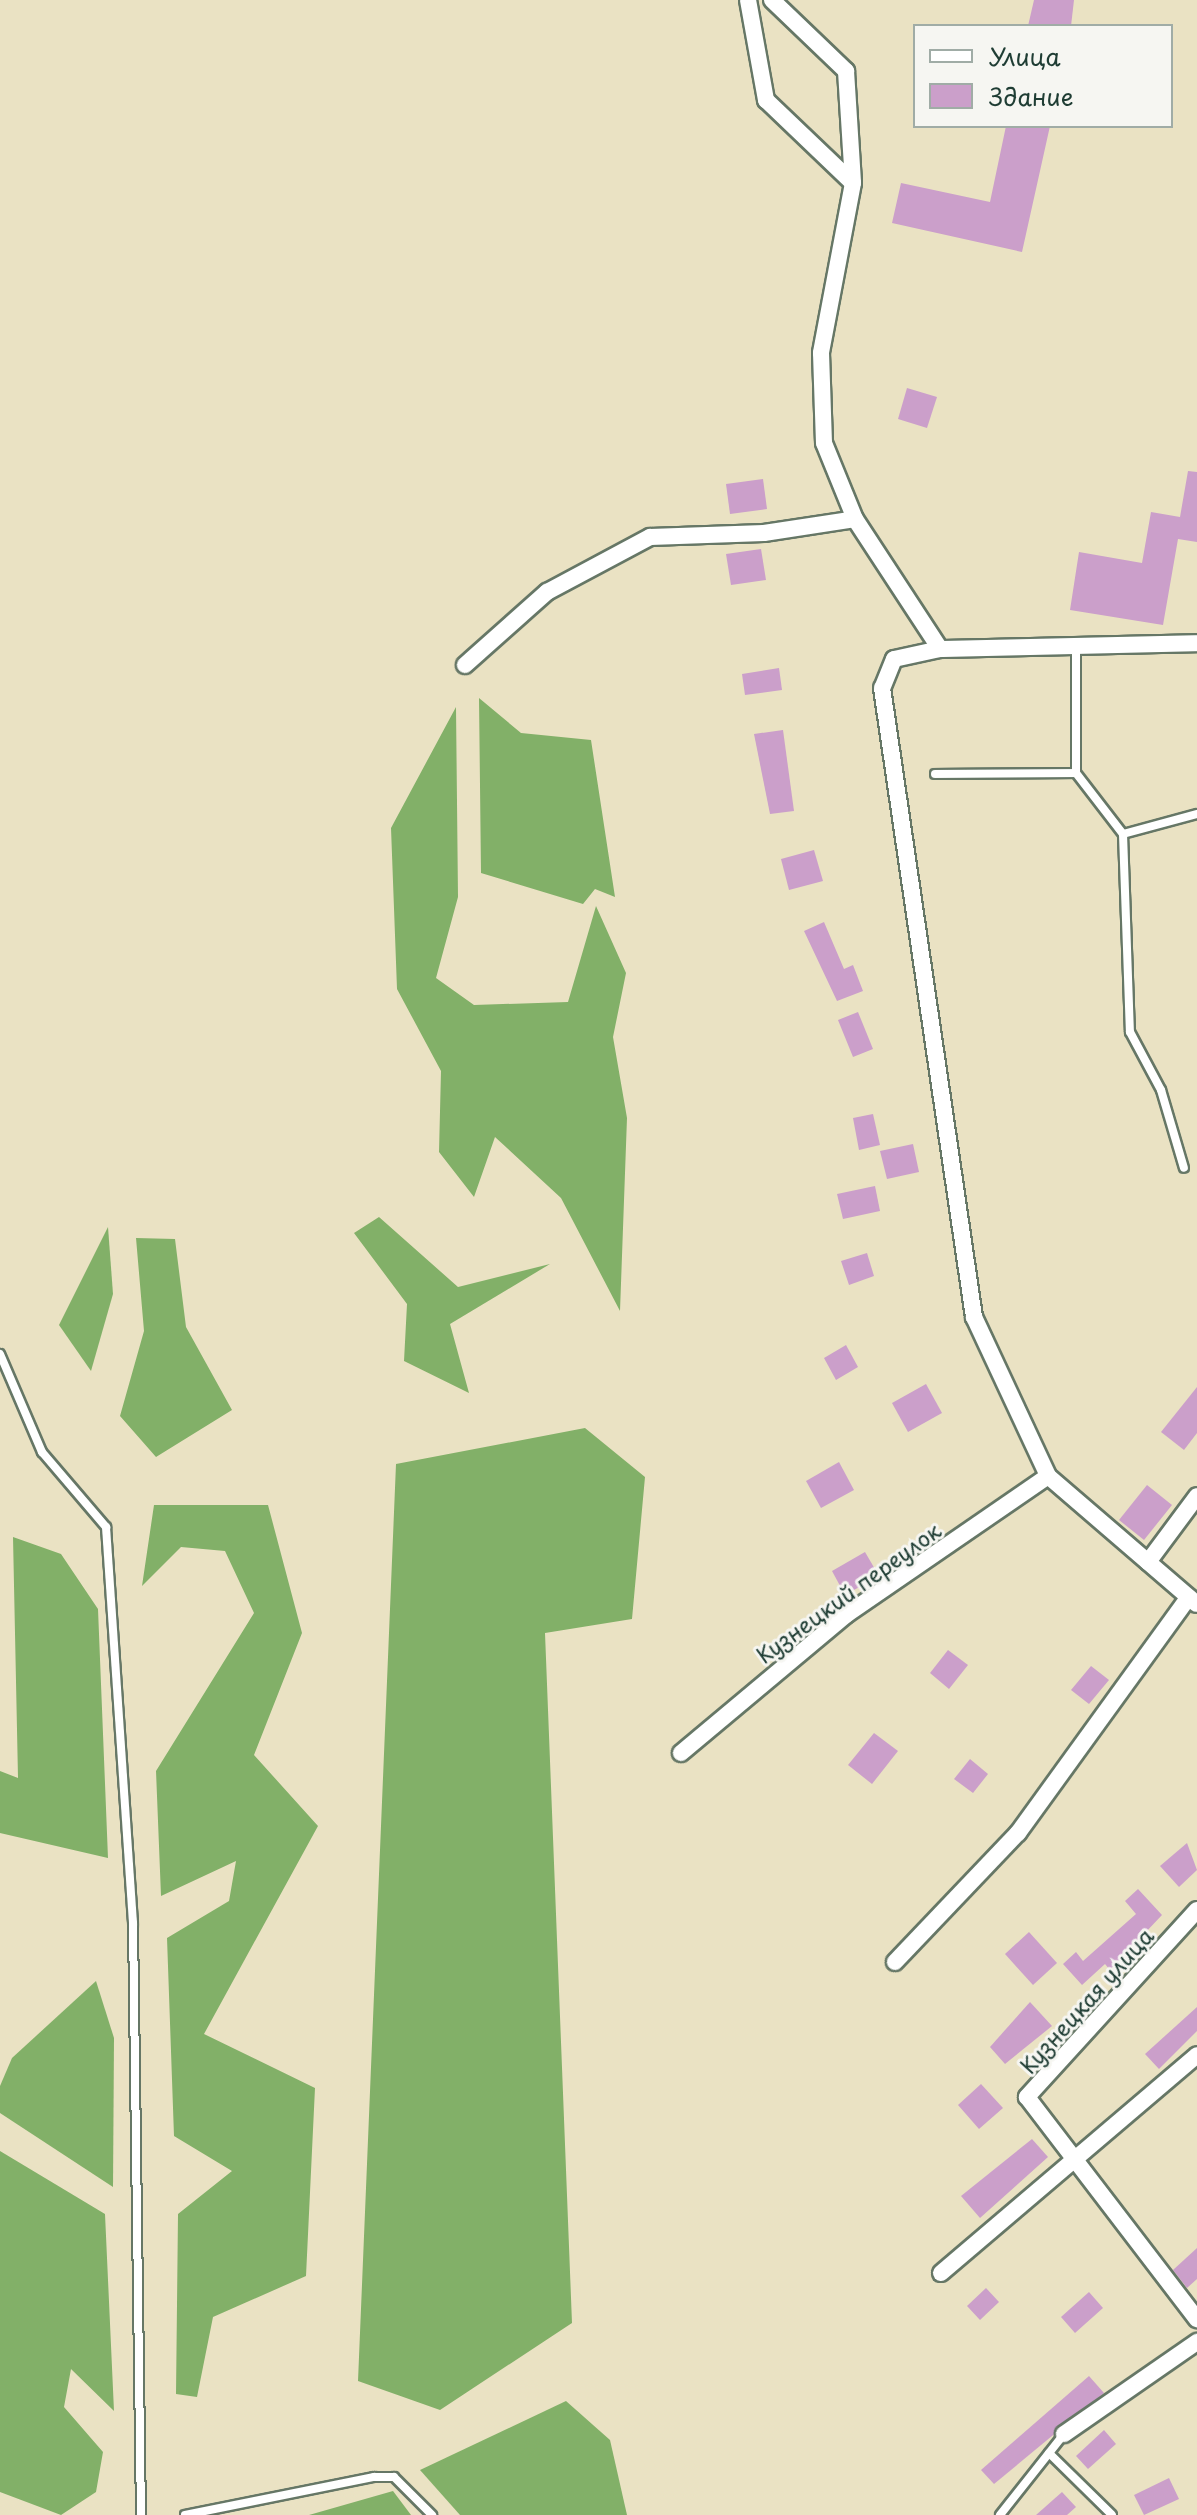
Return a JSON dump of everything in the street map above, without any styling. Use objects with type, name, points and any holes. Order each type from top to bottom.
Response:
[{"type":"street","points":[[748,0],[766,100],[853,183]]},
{"type":"street","points":[[772,0],[846,71],[853,183],[821,353],[824,443],[855,519],[940,649]]},
{"type":"street","points":[[465,665],[547,592],[650,537],[764,533],[855,519]]},
{"type":"street","points":[[895,1962],[1018,1833],[1193,1601],[1048,1476],[974,1317],[882,688],[894,659],[940,649],[1197,643]]},
{"type":"street","name":"Кузнецкий переулок","points":[[681,1753],[846,1615],[1048,1476]]},
{"type":"street","points":[[1148,1562],[1197,1496]]},
{"type":"street","name":"Кузнецкая улица","points":[[1074,2158],[1027,2097],[1197,1910]]},
{"type":"street","points":[[941,2273],[1197,2055]]},
{"type":"street","points":[[1074,2158],[1197,2319]]},
{"type":"street","points":[[1064,2434],[1197,2342]]},
{"type":"lane","points":[[1076,644],[1076,773],[1123,834],[1130,1032],[1161,1090],[1184,1168]]},
{"type":"lane","points":[[935,774],[1076,773]]},
{"type":"lane","points":[[1123,834],[1197,814]]},
{"type":"lane","points":[[0,1354],[42,1452],[106,1527],[133,1923],[141,2515]]},
{"type":"lane","points":[[1000,2515],[1064,2434]]},
{"type":"lane","points":[[1049,2453],[1112,2515]]},
{"type":"lane","points":[[185,2515],[374,2477],[394,2477],[432,2515]]},
{"type":"green space","points":[[479,698],[521,733],[591,740],[615,897],[595,889],[583,904],[481,873]]},
{"type":"green space","points":[[456,707],[458,897],[436,978],[474,1005],[568,1002],[596,906],[626,973],[613,1037],[627,1118],[620,1311],[561,1198],[495,1137],[474,1197],[439,1152],[441,1071],[397,989],[391,828]]},
{"type":"green space","points":[[379,1217],[458,1287],[550,1264],[450,1324],[469,1393],[404,1361],[407,1304],[354,1233]]},
{"type":"green space","points":[[108,1227],[113,1294],[91,1371],[59,1325]]},
{"type":"green space","points":[[136,1238],[175,1239],[186,1327],[232,1410],[156,1457],[120,1416],[144,1331]]},
{"type":"green space","points":[[585,1428],[645,1477],[632,1619],[545,1633],[572,2323],[440,2410],[358,2381],[396,1464]]},
{"type":"green space","points":[[154,1505],[268,1505],[302,1633],[254,1755],[318,1826],[204,2034],[315,2088],[306,2276],[213,2317],[197,2397],[176,2394],[178,2214],[232,2171],[174,2136],[167,1938],[229,1901],[236,1861],[161,1896],[156,1771],[254,1613],[225,1551],[181,1547],[142,1586]]},
{"type":"green space","points":[[13,1537],[61,1554],[98,1609],[108,1858],[0,1833],[0,1771],[18,1778]]},
{"type":"green space","points":[[96,1981],[114,2038],[113,2187],[0,2113],[0,2086],[12,2058]]},
{"type":"green space","points":[[0,2151],[105,2214],[114,2411],[71,2369],[64,2407],[103,2452],[96,2492],[61,2515],[0,2492]]},
{"type":"green space","points":[[566,2401],[610,2440],[627,2515],[460,2515],[420,2470]]},
{"type":"green space","points":[[393,2491],[411,2515],[309,2515]]},
{"type":"building","points":[[1034,0],[1074,0],[1071,24],[1028,24]]},
{"type":"building","points":[[1006,128],[1050,128],[1022,252],[892,223],[901,183],[990,202]]},
{"type":"building","points":[[907,388],[937,397],[927,428],[898,419]]},
{"type":"building","points":[[1188,471],[1197,472],[1197,542],[1178,539],[1163,625],[1070,610],[1079,552],[1142,563],[1151,512],[1180,517]]},
{"type":"building","points":[[763,479],[767,509],[730,514],[726,484]]},
{"type":"building","points":[[761,549],[766,580],[731,585],[726,554]]},
{"type":"building","points":[[779,668],[782,690],[745,695],[742,674]]},
{"type":"building","points":[[783,730],[794,811],[770,814],[754,734]]},
{"type":"building","points":[[814,850],[823,881],[789,890],[781,859]]},
{"type":"building","points":[[824,922],[844,969],[853,965],[863,991],[837,1001],[804,931]]},
{"type":"building","points":[[858,1012],[873,1049],[853,1057],[838,1020]]},
{"type":"building","points":[[873,1114],[880,1145],[859,1150],[853,1118]]},
{"type":"building","points":[[913,1144],[919,1172],[887,1179],[880,1151]]},
{"type":"building","points":[[875,1186],[880,1211],[843,1219],[837,1194]]},
{"type":"building","points":[[867,1253],[874,1276],[849,1285],[841,1261]]},
{"type":"building","points":[[846,1345],[858,1367],[836,1380],[824,1358]]},
{"type":"building","points":[[926,1384],[942,1413],[908,1432],[892,1403]]},
{"type":"building","points":[[1197,1387],[1197,1433],[1184,1450],[1161,1432]]},
{"type":"building","points":[[839,1462],[854,1490],[821,1508],[806,1481]]},
{"type":"building","points":[[1147,1485],[1172,1505],[1144,1540],[1119,1520]]},
{"type":"building","points":[[865,1552],[879,1576],[845,1595],[832,1571]]},
{"type":"building","points":[[948,1650],[968,1665],[949,1689],[930,1673]]},
{"type":"building","points":[[1091,1666],[1109,1680],[1089,1704],[1071,1690]]},
{"type":"building","points":[[874,1733],[898,1751],[872,1784],[848,1765]]},
{"type":"building","points":[[970,1759],[988,1774],[973,1793],[954,1779]]},
{"type":"building","points":[[1187,1843],[1197,1870],[1179,1887],[1160,1866]]},
{"type":"building","points":[[1138,1889],[1162,1915],[1110,1970],[1105,1964],[1082,1985],[1063,1964],[1076,1952],[1083,1961],[1136,1914],[1125,1901]]},
{"type":"building","points":[[1029,1932],[1057,1963],[1033,1985],[1005,1954]]},
{"type":"building","points":[[1030,2002],[1052,2026],[1005,2064],[990,2047]]},
{"type":"building","points":[[1197,2007],[1197,2031],[1159,2069],[1145,2054]]},
{"type":"building","points":[[981,2084],[1003,2108],[979,2129],[958,2105]]},
{"type":"building","points":[[1032,2139],[1048,2157],[980,2218],[961,2196]]},
{"type":"building","points":[[1197,2248],[1197,2279],[1187,2288],[1173,2270]]},
{"type":"building","points":[[986,2288],[999,2302],[980,2320],[967,2306]]},
{"type":"building","points":[[1089,2292],[1103,2308],[1075,2333],[1061,2317]]},
{"type":"building","points":[[1089,2376],[1104,2393],[994,2484],[981,2470]]},
{"type":"building","points":[[1104,2430],[1116,2444],[1088,2469],[1076,2456]]},
{"type":"building","points":[[1169,2478],[1179,2499],[1144,2515],[1134,2495]]},
{"type":"building","points":[[1062,2492],[1076,2507],[1067,2515],[1036,2515]]}]
